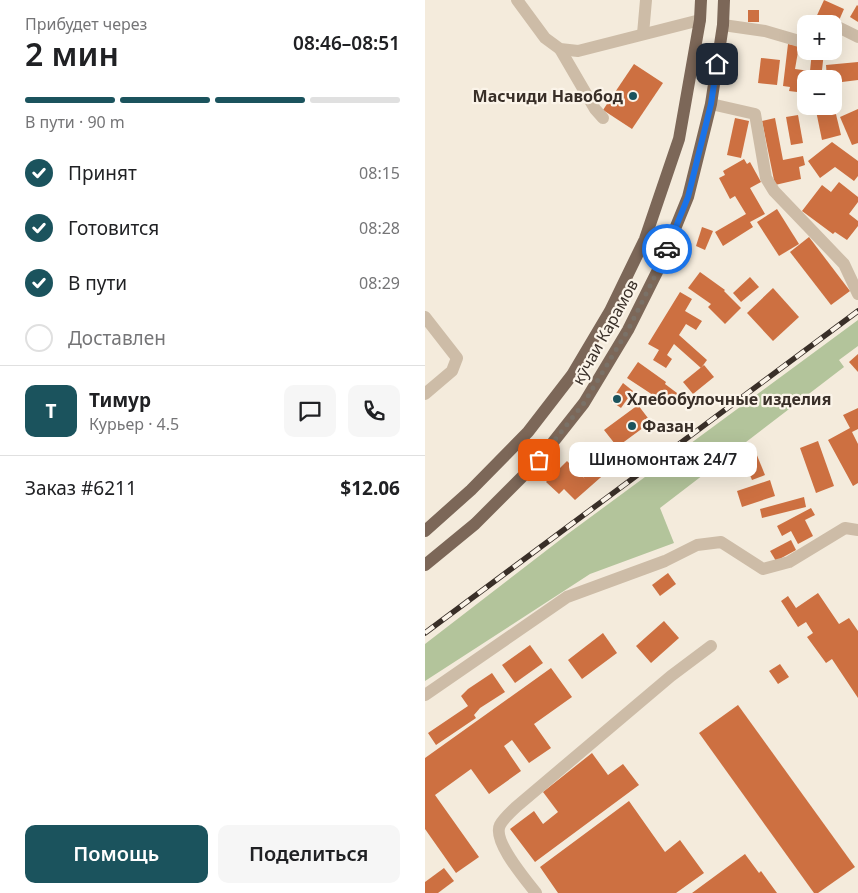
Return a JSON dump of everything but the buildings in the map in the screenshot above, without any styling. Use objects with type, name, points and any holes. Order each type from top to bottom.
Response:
[{"type":"main road","name":"кӯчаи Карамов","points":[[425,531],[471,490],[528,432],[572,375],[610,311],[645,239],[679,140],[700,20],[701,0]]},
{"type":"main road","name":"кӯчаи Карамов","points":[[425,565],[475,524],[539,460],[584,403],[628,330],[659,268],[688,197],[711,104],[723,26],[724,0]]},
{"type":"street","points":[[517,0],[545,38],[560,49],[595,109],[603,118]]},
{"type":"street","points":[[643,34],[646,0]]},
{"type":"street","points":[[560,49],[578,51],[700,20]]},
{"type":"street","points":[[723,26],[765,31],[797,40]]},
{"type":"street","points":[[842,29],[858,37]]},
{"type":"street","points":[[711,104],[755,114],[766,178],[774,191],[844,264],[858,294]]},
{"type":"street","points":[[425,317],[457,358],[452,371],[425,394]]},
{"type":"street","points":[[425,695],[567,597],[665,561],[697,545],[721,542],[763,569],[789,562],[845,528],[858,530]]},
{"type":"street","points":[[536,893],[502,844],[498,833],[500,825],[523,801],[671,676],[711,646]]},
{"type":"green space","points":[[858,320],[858,346],[839,360],[844,367],[660,508],[674,543],[590,574],[425,681],[425,644],[569,533]]},
{"type":"railway","points":[[425,633],[858,311]]},
{"type":"way so far","points":[[539,460],[584,403],[628,330],[667,249]]},
{"type":"place","name":"Масчиди Навобод","points":[[633,96]]},
{"type":"place","name":"Хлебобулочные изделия","points":[[617,399]]},
{"type":"place","name":"Фазан","points":[[632,426]]},
{"type":"place","name":"Шиномонтаж 24/7","points":[[539,460]]},
{"type":"route","points":[[667,249],[688,197],[711,104],[717,64]]}]
